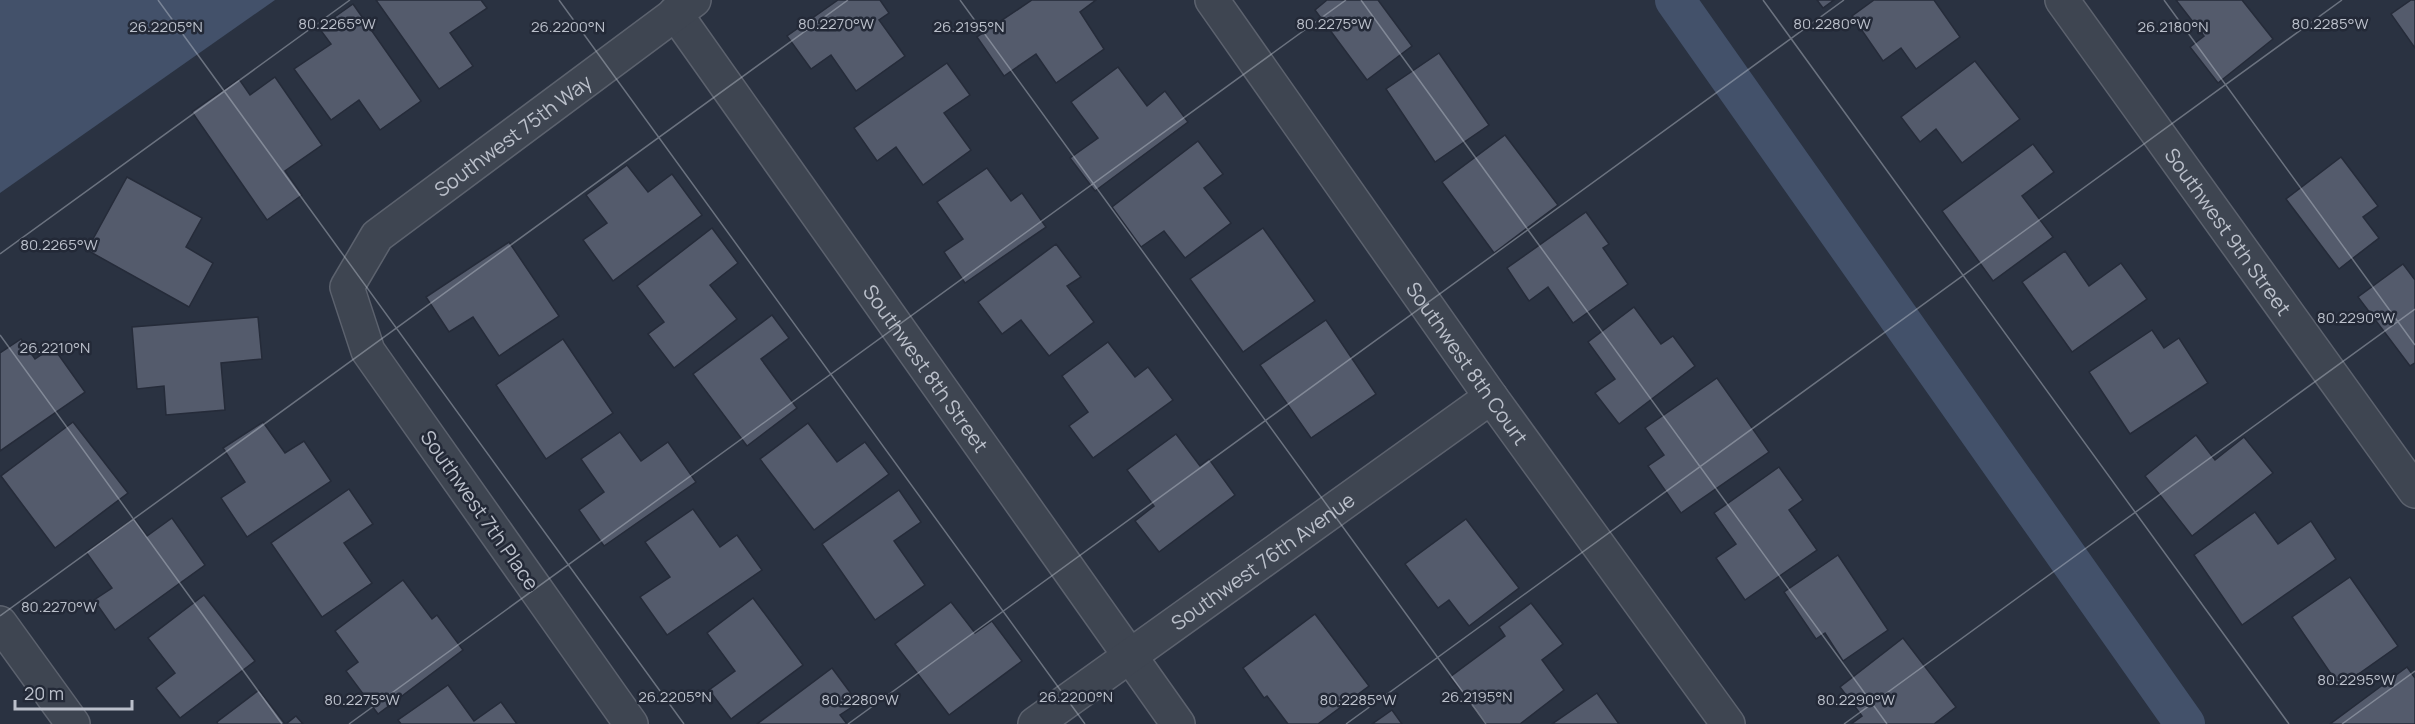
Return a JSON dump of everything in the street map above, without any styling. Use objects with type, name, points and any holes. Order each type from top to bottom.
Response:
[{"type":"street","name":"Southwest 8th Court","points":[[1212,0],[1491,397],[1728,724]]},
{"type":"street","name":"Southwest 9th Street","points":[[2062,0],[2415,491]]},
{"type":"street","name":"Southwest 75th Way","points":[[347,287],[377,237],[685,7]]},
{"type":"street","name":"Southwest 8th Street","points":[[685,7],[1178,724]]},
{"type":"street","name":"Southwest 7th Place","points":[[347,287],[368,351],[631,724]]},
{"type":"street","name":"Southwest 76th Avenue","points":[[1035,724],[1491,397]]},
{"type":"street","points":[[0,623],[73,724]]},
{"type":"water","points":[[0,0],[275,0],[0,193]]},
{"type":"building","points":[[376,0],[481,0],[487,8],[450,33],[473,66],[439,89]]},
{"type":"building","points":[[838,0],[880,0],[889,13],[879,20],[905,56],[856,91],[831,55],[811,69],[787,36]]},
{"type":"building","points":[[1032,0],[1096,0],[1080,12],[1104,49],[1056,83],[1036,54],[1004,76],[977,37]]},
{"type":"building","points":[[1327,0],[1378,0],[1412,46],[1367,80],[1315,10]]},
{"type":"building","points":[[1817,0],[1834,0],[1823,8]]},
{"type":"building","points":[[1874,0],[1934,0],[1960,37],[1916,69],[1901,48],[1883,61],[1852,16]]},
{"type":"building","points":[[2176,0],[2242,0],[2273,39],[2218,83],[2190,47],[2204,36]]},
{"type":"building","points":[[2411,0],[2415,0],[2415,48],[2391,14]]},
{"type":"building","points":[[353,4],[421,101],[380,130],[359,100],[331,120],[294,69],[331,44],[319,28]]},
{"type":"building","points":[[1439,53],[1489,125],[1435,162],[1386,89]]},
{"type":"building","points":[[1975,61],[2020,119],[1962,163],[1936,129],[1920,142],[1901,117]]},
{"type":"building","points":[[947,63],[970,95],[944,113],[971,150],[923,185],[896,147],[877,161],[854,128]]},
{"type":"building","points":[[1118,67],[1147,106],[1165,91],[1188,122],[1095,191],[1070,158],[1098,138],[1071,102]]},
{"type":"building","points":[[275,77],[322,145],[285,171],[302,195],[267,220],[192,112],[239,79],[250,95]]},
{"type":"building","points":[[1505,135],[1558,205],[1494,253],[1442,182]]},
{"type":"building","points":[[1198,141],[1223,174],[1204,188],[1231,223],[1185,258],[1164,231],[1141,247],[1112,207]]},
{"type":"building","points":[[2033,144],[2054,172],[2022,196],[2053,237],[1993,281],[1942,211]]},
{"type":"building","points":[[2341,157],[2378,206],[2363,217],[2379,238],[2339,269],[2286,199]]},
{"type":"building","points":[[627,165],[648,192],[672,174],[702,215],[613,281],[583,240],[607,223],[586,195]]},
{"type":"building","points":[[987,168],[1011,201],[1022,193],[1046,227],[965,283],[944,252],[963,239],[937,202]]},
{"type":"building","points":[[127,177],[202,218],[186,247],[213,263],[189,307],[87,250]]},
{"type":"building","points":[[1586,212],[1609,244],[1603,248],[1628,284],[1573,323],[1548,287],[1529,301],[1507,268]]},
{"type":"building","points":[[712,228],[738,263],[710,285],[737,319],[674,368],[648,334],[664,322],[637,286]]},
{"type":"building","points":[[1263,228],[1315,301],[1243,352],[1190,279]]},
{"type":"building","points":[[509,242],[559,316],[499,356],[473,317],[449,332],[426,297]]},
{"type":"building","points":[[1056,244],[1081,277],[1067,286],[1094,322],[1049,356],[1021,320],[1002,334],[978,302]]},
{"type":"building","points":[[2065,251],[2089,286],[2121,263],[2147,299],[2072,352],[2022,282]]},
{"type":"building","points":[[2403,264],[2415,280],[2415,363],[2410,366],[2358,297]]},
{"type":"building","points":[[1634,307],[1661,344],[1673,336],[1695,366],[1619,424],[1595,393],[1615,379],[1588,342]]},
{"type":"building","points":[[772,315],[789,338],[761,359],[797,408],[747,446],[693,374]]},
{"type":"building","points":[[258,317],[262,359],[221,363],[225,410],[166,415],[164,386],[137,389],[132,327]]},
{"type":"building","points":[[1326,320],[1376,394],[1311,438],[1260,365]]},
{"type":"building","points":[[2152,330],[2164,348],[2179,338],[2208,383],[2130,434],[2089,372]]},
{"type":"building","points":[[21,339],[35,359],[53,347],[85,392],[0,451],[0,353]]},
{"type":"building","points":[[563,339],[613,413],[546,459],[496,385]]},
{"type":"building","points":[[1108,342],[1135,377],[1148,367],[1173,400],[1093,458],[1069,426],[1088,412],[1062,376]]},
{"type":"building","points":[[1717,378],[1769,452],[1681,513],[1648,466],[1664,455],[1645,428]]},
{"type":"building","points":[[73,422],[128,493],[55,548],[1,476]]},
{"type":"building","points":[[263,422],[285,453],[304,441],[331,481],[247,537],[221,498],[245,482],[223,448]]},
{"type":"building","points":[[808,423],[837,462],[865,442],[889,474],[814,530],[760,459]]},
{"type":"building","points":[[620,432],[641,461],[668,442],[696,482],[604,546],[579,510],[604,492],[581,459]]},
{"type":"building","points":[[1176,434],[1200,466],[1209,459],[1235,495],[1159,552],[1135,521],[1154,506],[1127,470]]},
{"type":"building","points":[[2196,435],[2215,460],[2244,437],[2273,473],[2192,536],[2145,476]]},
{"type":"building","points":[[1779,467],[1803,500],[1789,510],[1817,550],[1745,600],[1716,558],[1736,544],[1714,513]]},
{"type":"building","points":[[349,489],[373,524],[344,543],[372,583],[322,617],[271,543]]},
{"type":"building","points":[[899,490],[921,522],[894,541],[925,585],[875,620],[822,544]]},
{"type":"building","points":[[693,509],[720,547],[737,535],[762,570],[667,635],[640,597],[670,577],[645,542]]},
{"type":"building","points":[[2255,512],[2278,544],[2311,521],[2336,559],[2242,625],[2194,555]]},
{"type":"building","points":[[134,518],[147,536],[172,518],[205,565],[115,630],[94,600],[112,588],[86,552]]},
{"type":"building","points":[[1466,519],[1519,588],[1469,626],[1449,600],[1438,608],[1405,564]]},
{"type":"building","points":[[1838,555],[1888,630],[1843,661],[1825,633],[1816,639],[1784,592]]},
{"type":"building","points":[[2350,577],[2398,646],[2340,687],[2292,617]]},
{"type":"building","points":[[403,580],[432,619],[437,615],[463,650],[378,714],[346,671],[358,662],[335,631]]},
{"type":"building","points":[[204,595],[255,661],[180,718],[156,688],[175,673],[148,638]]},
{"type":"building","points":[[753,598],[803,665],[731,719],[709,690],[735,671],[707,633]]},
{"type":"building","points":[[951,602],[975,633],[992,621],[1022,661],[949,715],[895,644]]},
{"type":"building","points":[[1531,603],[1563,644],[1542,660],[1564,690],[1520,724],[1486,724],[1450,677],[1505,636],[1499,627]]},
{"type":"building","points":[[1315,614],[1369,686],[1318,724],[1288,724],[1267,696],[1264,698],[1243,668]]},
{"type":"building","points":[[1903,638],[1956,707],[1934,724],[1851,724],[1862,716],[1840,687]]},
{"type":"building","points":[[2407,667],[2415,678],[2415,724],[2330,724]]},
{"type":"building","points":[[832,668],[858,703],[840,715],[847,724],[757,724]]},
{"type":"building","points":[[448,685],[474,721],[501,702],[517,724],[401,724],[398,720]]},
{"type":"building","points":[[259,690],[285,724],[218,724],[217,722]]},
{"type":"building","points":[[1597,693],[1619,724],[1552,724]]},
{"type":"building","points":[[1392,710],[1402,724],[1372,724]]},
{"type":"building","points":[[296,716],[303,724],[286,724]]},
{"type":"waterway","points":[[1675,0],[2185,724]]}]
